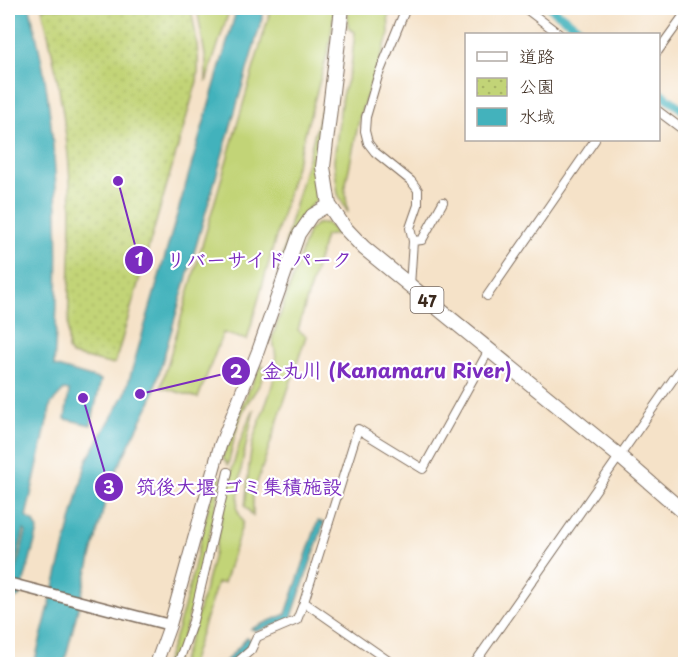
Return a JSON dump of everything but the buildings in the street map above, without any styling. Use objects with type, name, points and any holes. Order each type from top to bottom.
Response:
[{"type":"main road","name":"47","points":[[342,8],[323,167],[329,205],[344,227],[364,248],[618,455],[684,513]]},
{"type":"main road","points":[[156,664],[165,624],[220,446],[258,351],[299,234],[312,215],[329,205]]},
{"type":"street","points":[[406,8],[378,76],[366,117],[365,131],[368,143],[375,152],[411,181],[418,190],[418,205],[410,228],[413,241],[410,287]]},
{"type":"street","points":[[525,8],[559,33]]},
{"type":"street","points":[[660,48],[686,12]]},
{"type":"street","points":[[660,112],[686,132]]},
{"type":"street","points":[[487,296],[594,141]]},
{"type":"street","points":[[413,241],[422,240],[443,202]]},
{"type":"street","points":[[235,664],[251,650],[258,637],[297,620],[358,429],[423,469],[489,350]]},
{"type":"street","points":[[474,664],[618,455],[686,361]]},
{"type":"street","points":[[178,664],[193,621],[228,472]]},
{"type":"street","points":[[684,513],[686,533]]},
{"type":"street","points":[[8,583],[165,624]]},
{"type":"street","points":[[304,602],[393,664]]},
{"type":"street","points":[[682,664],[686,660]]},
{"type":"green space","points":[[42,8],[191,8],[198,54],[197,81],[115,363],[110,364],[72,355],[68,350],[70,182],[66,132],[58,82]]},
{"type":"green space","points":[[197,8],[230,8],[206,82],[206,61]]},
{"type":"green space","points":[[271,8],[335,8],[329,48],[247,340],[223,333],[198,398],[161,387]]},
{"type":"green space","points":[[348,8],[388,8],[389,34],[360,115],[345,188],[348,213],[338,194],[334,161],[342,96],[351,67],[355,32],[348,28]]},
{"type":"green space","points":[[326,93],[316,154],[317,199],[300,218],[275,286],[291,220]]},
{"type":"green space","points":[[326,223],[338,234],[325,236],[298,330],[306,336],[253,495],[253,516],[245,506],[249,465],[253,441],[274,378],[276,365],[272,339],[308,232],[316,224]]},
{"type":"green space","points":[[260,366],[264,366],[264,372],[241,416],[228,465],[223,458],[230,432]]},
{"type":"green space","points":[[254,409],[242,463],[237,509],[243,522],[224,583],[217,583],[191,664],[181,664],[207,582],[234,462]]},
{"type":"green space","points":[[217,476],[222,477],[195,595],[174,664],[165,664],[181,618]]},
{"type":"water","points":[[8,8],[30,8],[50,115],[54,151],[58,258],[54,366],[101,380],[91,425],[65,419],[69,391],[64,390],[51,404],[26,517],[34,522],[38,530],[20,596],[8,603]],"holes":[[[24,530],[26,532],[11,590],[8,593]]]},
{"type":"water","points":[[237,8],[265,8],[151,401],[110,483],[64,664],[34,664],[87,460],[125,394]]},
{"type":"water","points":[[318,521],[324,523],[291,619],[257,631],[251,629],[286,614]]},
{"type":"water","points":[[247,638],[252,640],[249,645],[230,664],[223,664]]},
{"type":"waterway","points":[[551,8],[585,33]]},
{"type":"waterway","points":[[660,92],[686,112]]},
{"type":"place","name":"リバーサイド パーク","points":[[118,181]]},
{"type":"place","name":"金丸川 (Kanamaru River)","points":[[140,394]]},
{"type":"place","name":"筑後大堰 ゴミ集積施設","points":[[83,398]]}]
